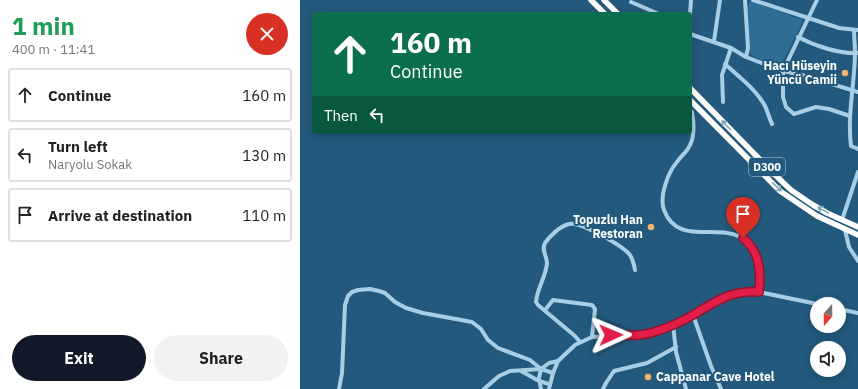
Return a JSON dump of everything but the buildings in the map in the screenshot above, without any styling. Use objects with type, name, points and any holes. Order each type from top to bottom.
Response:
[{"type":"highway","points":[[592,0],[603,12]]},
{"type":"highway","points":[[604,0],[616,12]]},
{"type":"highway","name":"D300","points":[[692,90],[781,181],[813,205],[858,227]]},
{"type":"highway","name":"D300","points":[[692,102],[780,191],[817,216],[858,235]]},
{"type":"street","points":[[690,12],[691,0]]},
{"type":"street","points":[[714,41],[720,0]]},
{"type":"street","points":[[745,0],[748,48],[746,56]]},
{"type":"street","points":[[753,0],[839,28],[856,30],[856,53],[850,116],[851,146],[858,149]]},
{"type":"street","points":[[817,0],[783,71],[783,97],[786,107],[794,114],[816,107],[829,109],[850,116]]},
{"type":"street","points":[[631,2],[654,12]]},
{"type":"street","points":[[692,35],[714,41],[783,71],[806,76],[858,92]]},
{"type":"street","points":[[798,37],[820,46],[856,53]]},
{"type":"street","points":[[723,102],[722,75],[731,48]]},
{"type":"street","points":[[725,64],[742,78],[758,96],[765,107],[772,124]]},
{"type":"street","points":[[692,112],[694,127],[692,139],[688,149],[671,171],[662,197],[663,208],[668,218],[683,230],[699,232],[729,232],[743,238],[753,248],[759,262],[761,275],[759,292]]},
{"type":"street","points":[[842,220],[858,172]]},
{"type":"street","points":[[580,342],[536,302],[546,270],[547,261],[543,249],[544,244],[559,229],[569,224],[580,224],[594,231],[629,254],[634,263],[635,270]]},
{"type":"street","points":[[845,230],[849,247],[858,261]]},
{"type":"street","points":[[339,389],[342,374],[345,305],[348,296],[352,292],[362,289],[370,289],[385,293],[401,306],[416,311],[472,322],[481,328],[488,340],[498,348],[530,360],[541,369],[552,373]]},
{"type":"street","points":[[521,370],[549,387],[552,373],[558,361],[580,342],[592,337],[648,334],[693,315],[713,302],[730,294],[759,292],[810,303]]},
{"type":"street","points":[[545,310],[553,300],[592,305],[595,309],[592,337]]},
{"type":"street","points":[[846,310],[858,313]]},
{"type":"street","points":[[693,315],[720,389]]},
{"type":"street","points":[[673,324],[676,352],[686,389]]},
{"type":"street","points":[[604,389],[614,371],[648,363],[676,347]]},
{"type":"street","points":[[484,389],[505,373],[515,370],[541,369],[549,363],[558,361]]},
{"type":"street","points":[[541,369],[539,381],[541,389]]},
{"type":"shaded area","points":[[750,2],[801,19],[803,21],[781,65],[774,65],[765,62],[750,54],[747,7]]},
{"type":"place","name":"Hacı Hüseyin Yüncü Camii","points":[[845,73]]},
{"type":"place","name":"Topuzlu Han Restoran","points":[[651,227]]},
{"type":"place","name":"Cappanar Cave Hotel","points":[[648,377]]},
{"type":"route","points":[[611,335],[648,334],[687,318],[720,298],[730,294],[738,292],[759,292],[761,275],[759,262],[753,248],[749,242],[743,238]]}]
